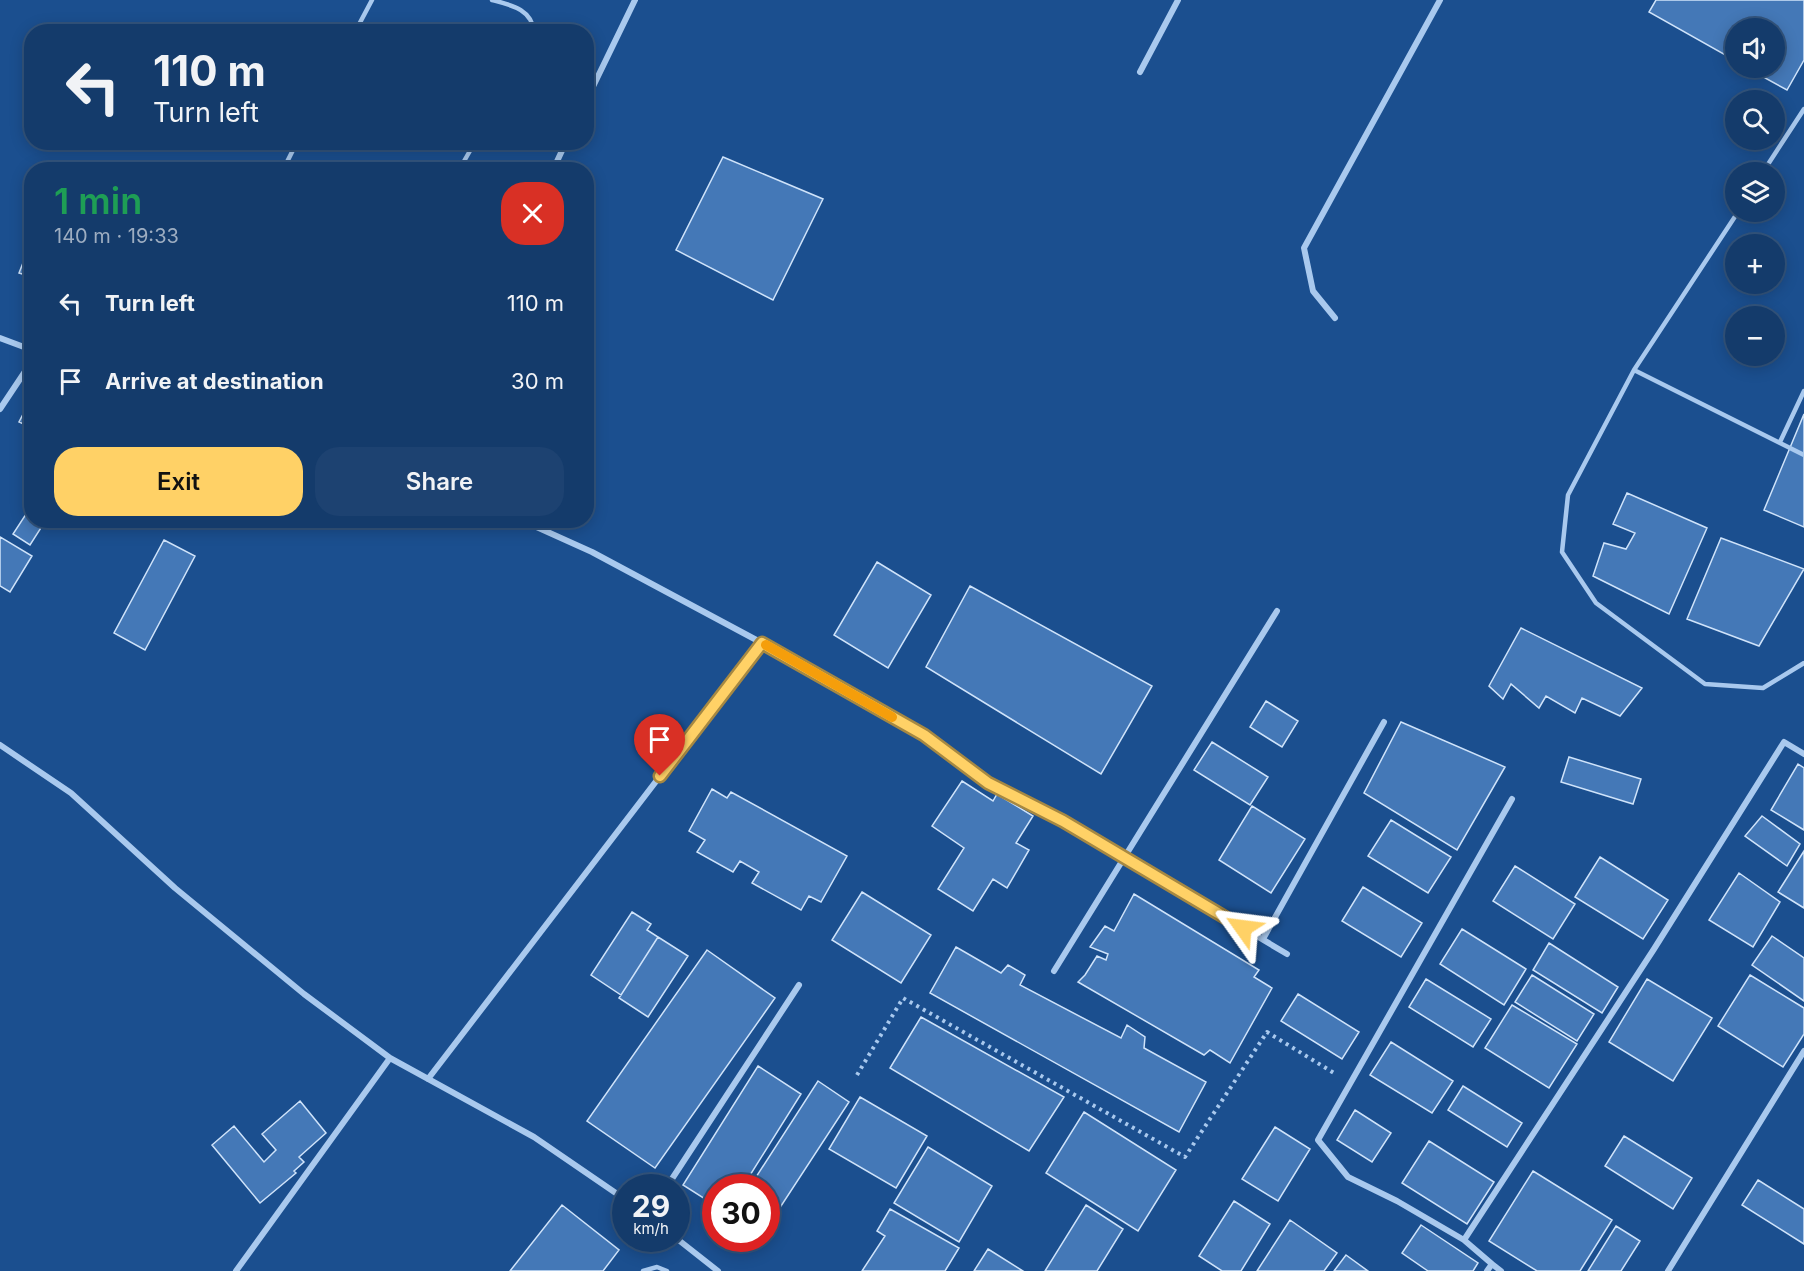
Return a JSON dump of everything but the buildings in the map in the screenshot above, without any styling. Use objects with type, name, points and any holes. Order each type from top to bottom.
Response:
[{"type":"street","points":[[594,85],[636,0]]},
{"type":"street","points":[[1140,72],[1178,0]]},
{"type":"street","points":[[1335,318],[1313,291],[1304,248],[1440,0]]},
{"type":"street","points":[[0,338],[24,347]]},
{"type":"street","points":[[0,409],[24,373]]},
{"type":"street","points":[[539,528],[592,552],[762,643],[924,735],[988,783],[1063,821],[1287,954]]},
{"type":"street","points":[[1054,971],[1277,611]]},
{"type":"street","points":[[428,1079],[762,643]]},
{"type":"street","points":[[1263,939],[1384,722]]},
{"type":"street","points":[[1464,1240],[1654,949],[1784,742],[1804,754]]},
{"type":"street","points":[[0,745],[71,793],[175,888],[304,994],[390,1058],[534,1137],[612,1190]]},
{"type":"street","points":[[1501,1271],[1464,1240],[1396,1201],[1348,1177],[1318,1140],[1512,799]]},
{"type":"street","points":[[675,1174],[799,985]]},
{"type":"street","points":[[1668,1271],[1804,1051]]},
{"type":"street","points":[[236,1271],[390,1058]]},
{"type":"street","points":[[690,1249],[718,1271]]},
{"type":"street","points":[[1487,1271],[1492,1264]]},
{"type":"lane","points":[[359,24],[372,0]]},
{"type":"lane","points":[[492,0],[524,11],[533,24]]},
{"type":"lane","points":[[1770,162],[1804,109]]},
{"type":"lane","points":[[1797,120],[1804,123]]},
{"type":"lane","points":[[1731,222],[1634,370],[1568,495],[1562,552],[1596,603],[1705,684],[1763,688],[1804,663]]},
{"type":"lane","points":[[1634,370],[1804,455]]},
{"type":"lane","points":[[1780,442],[1804,391]]},
{"type":"lane","points":[[643,1271],[657,1267],[667,1271]]},
{"type":"path","points":[[856,1075],[903,998],[1185,1157],[1267,1032],[1350,1082]]},
{"type":"slow traffic","points":[[766,645],[892,717]]},
{"type":"route","points":[[660,776],[762,643],[924,735],[988,783],[1063,821],[1243,928]]}]
